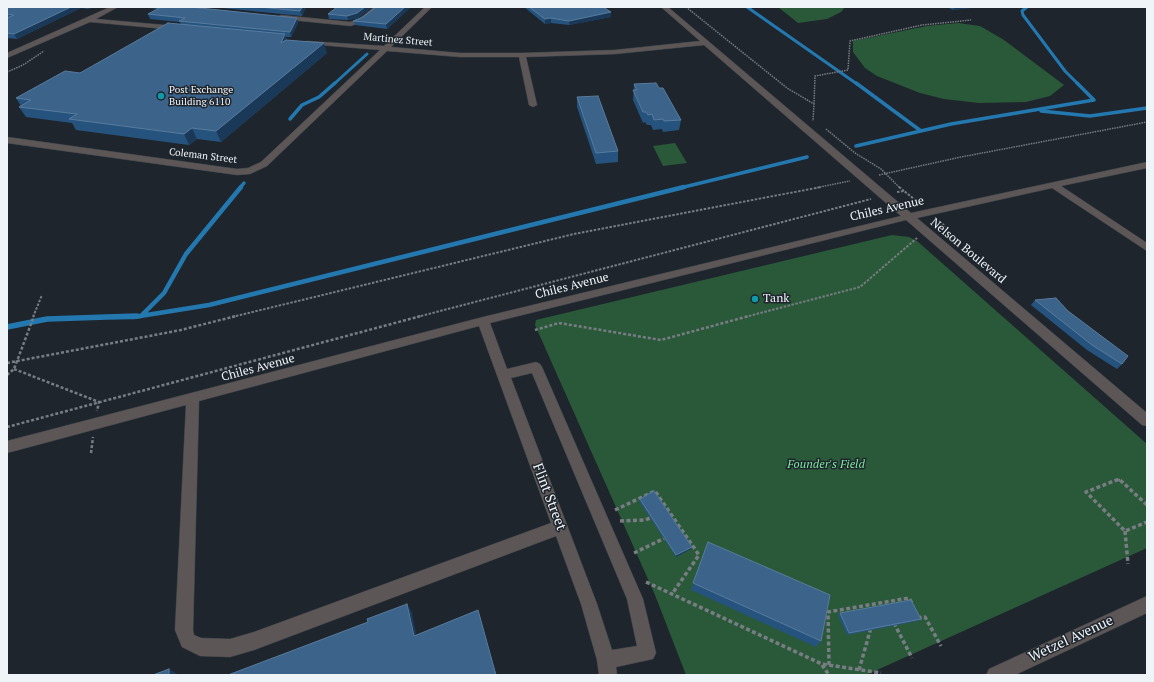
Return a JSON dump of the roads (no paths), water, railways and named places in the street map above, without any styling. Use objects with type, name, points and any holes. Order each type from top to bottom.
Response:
[{"type":"street","points":[[7,56],[90,20],[115,7]]},
{"type":"street","points":[[272,16],[351,24],[361,20],[378,7]]},
{"type":"street","name":"Coleman Street","points":[[7,140],[237,172],[250,171],[264,164],[429,7]]},
{"type":"street","name":"Nelson Boulevard","points":[[664,7],[703,49],[720,56],[1147,420]]},
{"type":"street","points":[[90,20],[186,30]]},
{"type":"street","name":"Martinez Street","points":[[297,41],[385,50],[460,55],[598,53],[665,48],[703,49]]},
{"type":"street","points":[[522,55],[533,105]]},
{"type":"street","name":"Chiles Avenue","points":[[7,447],[483,321],[928,212],[1147,165]]},
{"type":"street","points":[[1053,185],[1147,248]]},
{"type":"street","name":"Flint Street","points":[[483,321],[590,604],[606,660],[608,675]]},
{"type":"street","points":[[504,375],[536,367],[635,599],[647,652],[606,660]]},
{"type":"street","points":[[193,399],[190,442],[184,630],[188,641],[200,647],[230,648],[254,641],[561,527]]},
{"type":"street","name":"Wetzel Avenue","points":[[995,675],[1147,604]]},
{"type":"waterway","points":[[747,7],[857,84]]},
{"type":"waterway","points":[[921,131],[951,124],[1094,100],[1065,71],[1023,15],[1022,11],[1027,7]]},
{"type":"waterway","points":[[334,84],[367,54]]},
{"type":"waterway","points":[[290,119],[302,105],[319,97],[335,83]]},
{"type":"waterway","points":[[856,83],[921,131]]},
{"type":"waterway","points":[[1041,111],[1090,116],[1147,108]]},
{"type":"waterway","points":[[856,146],[921,131]]},
{"type":"waterway","points":[[680,188],[807,157]]},
{"type":"waterway","points":[[240,188],[244,183]]},
{"type":"waterway","points":[[141,316],[164,293],[186,254],[241,187]]},
{"type":"waterway","points":[[141,316],[209,305],[684,187]]},
{"type":"waterway","points":[[7,327],[47,319],[137,316]]},
{"type":"waterway","points":[[112,317],[141,316]]},
{"type":"place","name":"Post Exchange Building 6110","points":[[161,96]]},
{"type":"place","name":"Tank","points":[[755,299]]},
{"type":"park label","name":"Founder's Field","points":[[826,465]]}]
